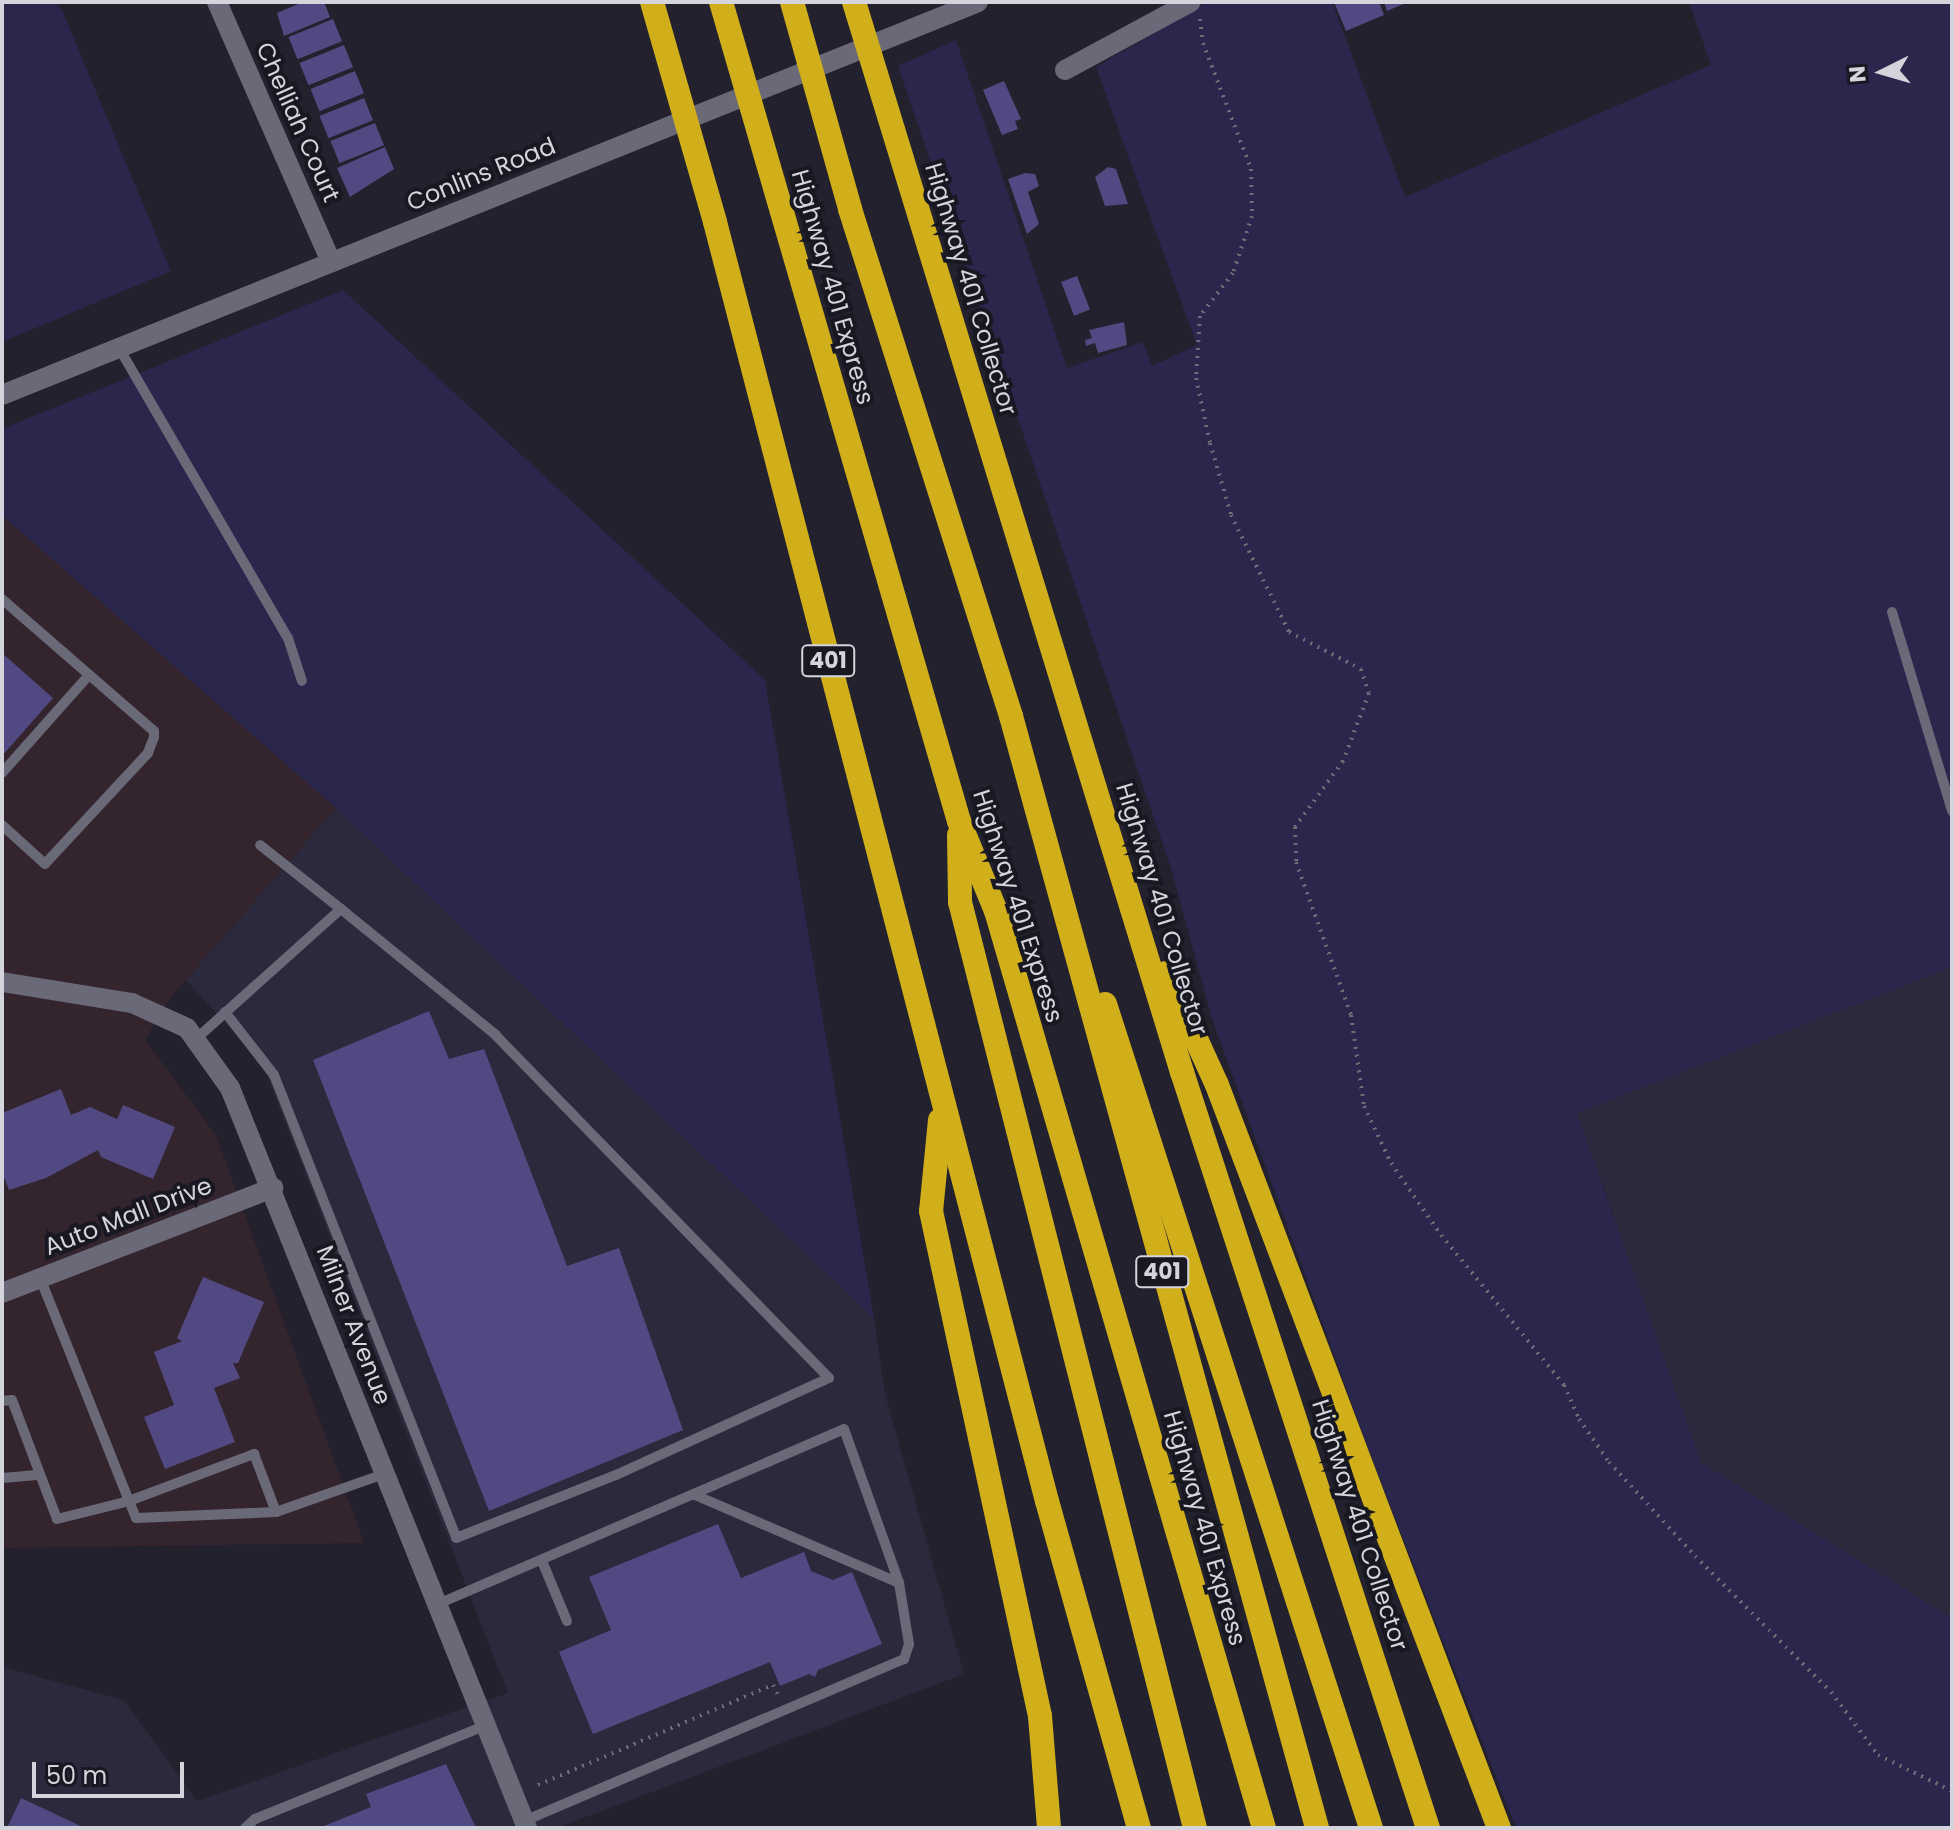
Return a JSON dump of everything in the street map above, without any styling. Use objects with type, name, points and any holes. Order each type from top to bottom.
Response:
[{"type":"highway","name":"401","points":[[652,2],[715,222],[942,1101],[1139,1828]]},
{"type":"highway","name":"Highway 401 Express","points":[[721,2],[959,821],[996,911],[1264,1828]]},
{"type":"highway","name":"Highway 401 Express","points":[[792,2],[850,209],[1011,716],[1317,1828]]},
{"type":"highway","name":"Highway 401 Collector","points":[[854,2],[1182,1072],[1428,1828]]},
{"type":"highway","points":[[1011,716],[1371,1828]]},
{"type":"highway","points":[[959,821],[960,902],[1195,1828]]},
{"type":"highway","points":[[1131,898],[1217,1085],[1499,1828]]},
{"type":"highway","points":[[942,1101],[931,1211],[1038,1701],[1049,1828]]},
{"type":"street","name":"Chelliah Court","points":[[217,2],[331,262]]},
{"type":"street","name":"Conlins Road","points":[[2,395],[978,2]]},
{"type":"street","points":[[1065,70],[1195,9]]},
{"type":"street","name":"Milner Avenue","points":[[2,982],[132,1003],[187,1028],[230,1088],[273,1188],[384,1474],[488,1724],[526,1825]]},
{"type":"street","name":"Auto Mall Drive","points":[[2,1293],[273,1188]]},
{"type":"lane","points":[[119,348],[288,638],[302,681]]},
{"type":"lane","points":[[2,599],[154,731],[148,753],[45,864],[2,825]]},
{"type":"lane","points":[[1892,612],[1952,811]]},
{"type":"lane","points":[[2,773],[89,675]]},
{"type":"lane","points":[[225,1012],[274,1075],[456,1538],[616,1475],[829,1378],[496,1035],[260,845]]},
{"type":"lane","points":[[197,1038],[341,909]]},
{"type":"lane","points":[[39,1277],[136,1518],[276,1512],[384,1474]]},
{"type":"lane","points":[[2,1401],[12,1400],[57,1519],[129,1501],[254,1454],[276,1512]]},
{"type":"lane","points":[[438,1604],[844,1429],[899,1583],[909,1644],[904,1659],[526,1825]]},
{"type":"lane","points":[[2,1478],[40,1475]]},
{"type":"lane","points":[[695,1495],[899,1583]]},
{"type":"lane","points":[[542,1561],[567,1621]]},
{"type":"lane","points":[[245,1828],[255,1819],[488,1724]]},
{"type":"path","points":[[1195,9],[1203,43],[1251,169],[1252,216],[1233,273],[1200,316],[1196,378],[1210,443],[1231,515],[1289,632],[1361,669],[1369,693],[1343,761],[1295,827],[1296,862],[1351,1015],[1364,1106],[1391,1163],[1441,1235],[1564,1385],[1579,1419],[1609,1462],[1695,1556],[1831,1692],[1878,1755],[1930,1784],[1952,1791]]},
{"type":"path","points":[[538,1785],[773,1685],[787,1712]]},
{"type":"shaded area","points":[[2,2],[53,2],[62,10],[171,271],[2,342]]},
{"type":"shaded area","points":[[1208,2],[1332,2],[1405,197],[1711,65],[1689,2],[1952,2],[1952,967],[1577,1113],[1701,1463],[1952,1618],[1952,1828],[1516,1828],[1370,1454],[1212,1019],[1171,868],[898,66],[956,40],[1067,368],[1143,342],[1152,366],[1197,345],[1096,67]]},
{"type":"shaded area","points":[[343,290],[765,680],[874,1318],[336,808],[2,515],[2,429]]},
{"type":"shaded area","points":[[2,515],[336,808],[170,998],[145,1040],[216,1135],[364,1543],[2,1548]]},
{"type":"shaded area","points":[[336,808],[874,1318],[885,1394],[964,1674],[557,1828],[2,1828],[2,1667],[124,1700],[197,1801],[508,1693],[262,1063],[186,980]]},
{"type":"shaded area","points":[[1952,967],[1952,1618],[1701,1463],[1577,1112]]},
{"type":"building","points":[[303,2],[324,2],[330,17],[284,36],[277,13]]},
{"type":"building","points":[[1334,2],[1379,2],[1384,15],[1346,31]]},
{"type":"building","points":[[1384,2],[1408,2],[1387,11]]},
{"type":"building","points":[[333,19],[342,41],[297,59],[288,37]]},
{"type":"building","points":[[344,45],[353,67],[308,85],[299,63]]},
{"type":"building","points":[[355,71],[364,93],[319,111],[310,89]]},
{"type":"building","points":[[1004,81],[1021,119],[1015,121],[1018,129],[1002,135],[983,90]]},
{"type":"building","points":[[364,98],[373,120],[328,138],[319,116]]},
{"type":"building","points":[[375,123],[384,145],[339,163],[330,141]]},
{"type":"building","points":[[385,147],[394,169],[350,197],[337,168]]},
{"type":"building","points":[[1108,167],[1116,169],[1128,204],[1105,206],[1095,177]]},
{"type":"building","points":[[1025,173],[1035,174],[1039,186],[1028,192],[1039,224],[1027,234],[1008,179]]},
{"type":"building","points":[[1077,276],[1090,310],[1074,316],[1061,282]]},
{"type":"building","points":[[1124,322],[1127,345],[1098,353],[1095,343],[1086,346],[1085,340],[1092,338],[1089,330]]},
{"type":"building","points":[[2,653],[53,698],[2,756]]},
{"type":"building","points":[[429,1011],[449,1059],[484,1049],[567,1266],[619,1248],[683,1430],[489,1511],[313,1060]]},
{"type":"building","points":[[61,1089],[71,1115],[90,1107],[117,1119],[123,1105],[175,1127],[153,1179],[101,1157],[98,1150],[46,1178],[9,1190],[2,1172],[2,1113]]},
{"type":"building","points":[[203,1277],[264,1302],[238,1363],[233,1363],[240,1378],[214,1388],[235,1442],[165,1469],[144,1417],[174,1405],[154,1352],[182,1341],[177,1338]]},
{"type":"building","points":[[718,1524],[741,1578],[804,1552],[811,1571],[833,1580],[852,1572],[882,1644],[818,1670],[815,1677],[809,1674],[780,1686],[770,1662],[593,1734],[559,1652],[611,1630],[589,1577]]},
{"type":"building","points":[[446,1764],[476,1828],[319,1828],[371,1807],[366,1794]]},
{"type":"building","points":[[21,1798],[85,1828],[7,1828]]}]
